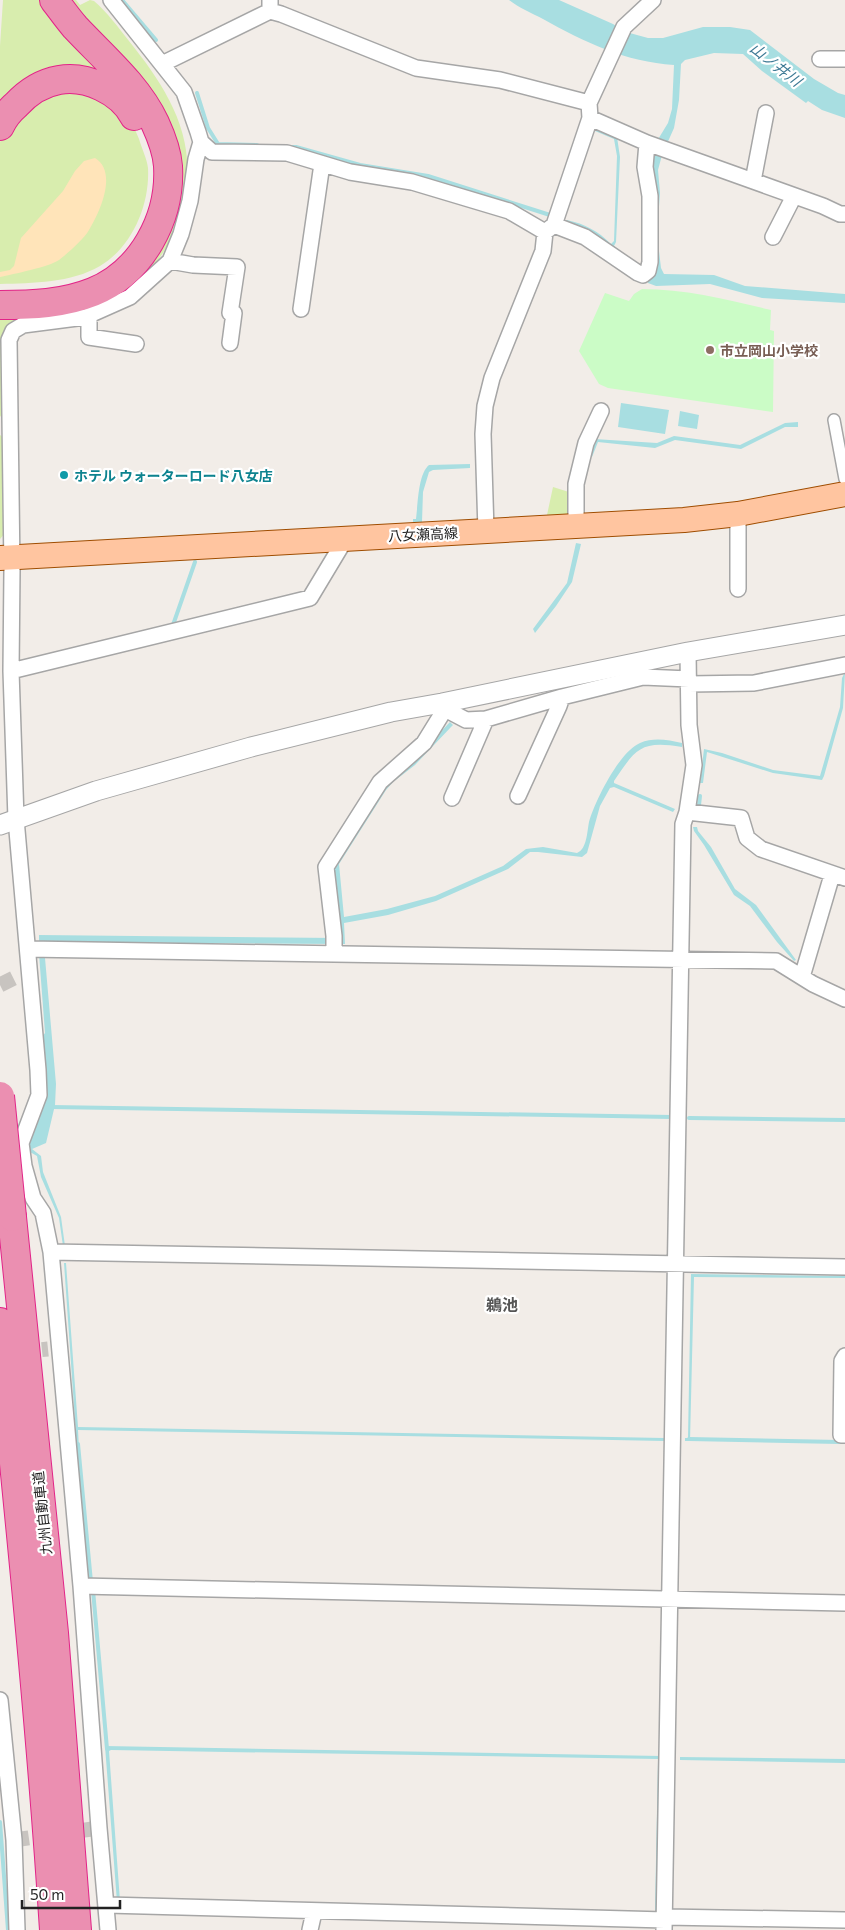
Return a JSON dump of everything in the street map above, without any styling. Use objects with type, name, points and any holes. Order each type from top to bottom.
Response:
[{"type":"highway","points":[[0,305],[40,304],[70,299],[93,292],[115,280],[131,267],[148,246],[159,224],[167,193],[168,165],[163,142],[141,99],[74,26],[54,0]]},
{"type":"highway","points":[[0,126],[3,118],[23,97],[40,86],[59,80],[81,80],[100,85],[118,97],[132,112],[145,136],[153,164],[154,189],[148,217],[136,240],[104,272],[73,285],[31,291],[0,291]]},
{"type":"highway","name":"九州自動車道","points":[[0,1096],[6,1213],[54,1633],[77,1930]]},
{"type":"highway","name":"九州自動車道","points":[[0,1322],[32,1645],[54,1930]]},
{"type":"main road","name":"八女瀬高線","points":[[6,558],[684,520],[738,514],[845,494]]},
{"type":"street","points":[[111,0],[184,92],[201,142],[212,152],[287,154],[350,172],[412,182],[454,193],[509,211],[550,228],[585,238],[643,275],[650,267],[650,196],[645,167],[656,146]]},
{"type":"street","points":[[486,531],[483,434],[485,406],[492,378],[543,251],[589,110],[609,56],[624,27],[653,0]]},
{"type":"street","points":[[162,64],[270,6],[416,68],[500,80],[589,110],[656,146],[823,206],[840,214],[845,214]]},
{"type":"street","points":[[820,59],[845,60]]},
{"type":"street","points":[[753,181],[766,112]]},
{"type":"street","points":[[108,1930],[82,1586],[54,1348],[51,1252],[43,1213],[33,1198],[24,1162],[23,1137],[39,1095],[24,974],[28,949],[8,822],[11,671],[6,558],[5,426],[9,340],[12,331],[22,325],[89,315],[130,297],[170,261],[181,234],[190,201],[196,159],[201,142]]},
{"type":"street","points":[[301,309],[322,164]]},
{"type":"street","points":[[773,237],[794,196]]},
{"type":"street","points":[[170,261],[193,265],[237,267],[230,313],[234,313],[230,343]]},
{"type":"street","points":[[89,315],[89,337],[136,344]]},
{"type":"street","points":[[576,527],[576,484],[586,443],[601,411]]},
{"type":"street","points":[[834,420],[845,479]]},
{"type":"street","points":[[738,514],[738,589]]},
{"type":"street","points":[[11,671],[310,598],[346,538]]},
{"type":"street","points":[[8,822],[96,791],[251,747],[391,712],[443,706],[688,652],[845,625]]},
{"type":"street","points":[[665,1922],[683,824],[687,812],[694,764],[689,725],[688,652]]},
{"type":"street","points":[[443,706],[466,720],[486,719],[562,697],[643,677],[688,682],[754,683],[845,665]]},
{"type":"street","points":[[518,796],[562,697]]},
{"type":"street","points":[[334,946],[326,867],[380,782],[424,743],[443,706]]},
{"type":"street","points":[[452,798],[486,719]]},
{"type":"street","points":[[687,812],[741,818],[747,838],[761,849],[838,876],[802,977]]},
{"type":"street","points":[[28,949],[334,946],[776,961],[813,984],[845,999]]},
{"type":"street","points":[[0,1138],[23,1137]]},
{"type":"street","points":[[6,1213],[33,1198]]},
{"type":"street","points":[[51,1252],[845,1267]]},
{"type":"street","points":[[845,1356],[842,1361],[841,1434],[845,1436]]},
{"type":"street","points":[[82,1586],[845,1603]]},
{"type":"street","points":[[0,1700],[14,1840],[17,1930]]},
{"type":"street","points":[[107,1905],[665,1922],[845,1920]]},
{"type":"street","points":[[310,1930],[314,1912]]},
{"type":"green space","points":[[3,0],[44,0],[109,76],[0,109],[0,46]]},
{"type":"green space","points":[[63,0],[76,0],[80,5],[90,0],[94,1],[141,56],[163,88],[172,105],[185,142],[187,181],[184,198],[171,238],[159,259],[143,277],[123,292],[98,304],[10,325],[3,334],[2,342],[3,412],[0,417],[0,315],[105,295],[177,172]]},
{"type":"green space","points":[[77,89],[125,113],[139,139],[146,158],[148,182],[146,196],[137,224],[121,248],[111,258],[89,272],[51,281],[0,284],[0,142],[6,130],[37,97]]},
{"type":"green space","points":[[642,289],[691,293],[771,310],[770,330],[774,331],[773,412],[608,388],[599,384],[579,351],[605,293],[629,301],[634,294]]},
{"type":"green space","points":[[0,435],[4,438],[6,532],[0,539]]},
{"type":"green space","points":[[553,487],[572,493],[572,514],[547,515]]},
{"type":"sand","points":[[95,158],[102,164],[105,173],[105,192],[98,213],[87,234],[54,263],[0,277],[0,272],[10,270],[14,266],[21,238],[63,191],[75,171],[84,161]]},
{"type":"water","name":"山ノ井川","points":[[509,0],[559,0],[613,24],[626,32],[648,38],[663,38],[703,27],[730,27],[750,30],[814,79],[845,95],[845,118],[822,110],[808,101],[806,103],[762,71],[743,54],[714,53],[685,60],[681,64],[679,100],[674,128],[662,155],[658,170],[660,193],[657,234],[661,268],[664,274],[714,275],[745,286],[845,294],[845,303],[762,298],[710,284],[656,286],[648,283],[649,166],[657,141],[668,123],[672,109],[674,65],[639,60],[606,50],[521,8]]},
{"type":"water","points":[[596,128],[617,137],[620,157],[616,242],[614,246],[639,265],[566,225],[567,220],[580,224],[601,235],[611,244],[614,241],[617,156],[614,139],[595,131]]},
{"type":"water","points":[[621,403],[669,410],[665,434],[618,427]]},
{"type":"water","points":[[680,411],[699,415],[697,429],[678,426]]},
{"type":"water","points":[[798,422],[798,427],[785,427],[741,449],[675,440],[655,448],[598,442],[592,457],[588,456],[594,439],[657,443],[674,436],[740,445],[785,423]]},
{"type":"water","points":[[470,464],[470,468],[433,470],[429,472],[423,492],[422,522],[413,522],[413,519],[416,519],[418,498],[425,469],[429,465]]},
{"type":"water","points":[[576,543],[581,544],[572,582],[535,633],[533,629],[567,583]]},
{"type":"water","points":[[845,672],[843,708],[822,780],[773,773],[707,752],[703,783],[700,783],[704,749],[773,770],[820,776],[840,707],[842,678]]},
{"type":"water","points":[[450,722],[453,725],[415,765],[386,790],[339,864],[344,917],[387,909],[435,896],[503,866],[526,849],[543,847],[577,853],[585,844],[592,813],[602,790],[616,766],[632,748],[645,741],[672,741],[682,743],[682,747],[657,745],[640,749],[628,761],[614,783],[675,809],[673,812],[614,787],[610,788],[600,806],[587,853],[582,857],[530,852],[508,869],[436,901],[388,915],[344,923],[345,944],[47,942],[45,958],[56,1084],[55,1105],[46,1143],[32,1149],[41,1156],[43,1172],[61,1217],[65,1246],[63,1246],[59,1218],[41,1177],[37,1156],[30,1152],[27,1153],[42,1037],[45,1033],[39,935],[338,938],[333,869],[382,787],[412,762]]},
{"type":"water","points":[[693,827],[697,827],[711,847],[735,889],[756,905],[796,960],[794,961],[777,942],[750,906],[734,895]]},
{"type":"water","points":[[64,1263],[66,1263],[78,1427],[664,1438],[665,1441],[78,1430],[79,1448],[77,1449]]},
{"type":"water","points":[[691,1274],[845,1276],[845,1278],[694,1277],[690,1441],[685,1441],[685,1438],[688,1438]]},
{"type":"water","points":[[105,1746],[661,1756],[657,1910],[655,1910],[658,1759],[111,1750],[109,1751],[120,1901],[117,1902]]},
{"type":"water","points":[[680,1757],[845,1759],[845,1763],[680,1760]]},
{"type":"waterway","points":[[122,0],[156,40]]},
{"type":"waterway","points":[[197,93],[208,128],[218,144],[257,145]]},
{"type":"waterway","points":[[289,147],[296,147],[360,165],[428,176],[550,215]]},
{"type":"waterway","points":[[173,625],[195,562]]},
{"type":"waterway","points":[[699,805],[700,796]]},
{"type":"waterway","points":[[51,1107],[672,1117]]},
{"type":"waterway","points":[[689,1118],[845,1120]]},
{"type":"waterway","points":[[689,1439],[840,1442]]},
{"type":"waterway","points":[[78,1444],[91,1582]]},
{"type":"waterway","points":[[93,1590],[107,1749]]},
{"type":"waterway","points":[[0,1822],[8,1930]]},
{"type":"tunnel","points":[[0,985],[18,976]]},
{"type":"tunnel","points":[[19,1352],[48,1349]]},
{"type":"tunnel","points":[[14,1840],[99,1828]]},
{"type":"place","name":"市立岡山小学校","points":[[710,350]]},
{"type":"place","name":"ホテル ウォーターロード八女店","points":[[64,475]]},
{"type":"district","name":"鵜池","points":[[502,1304]]}]
